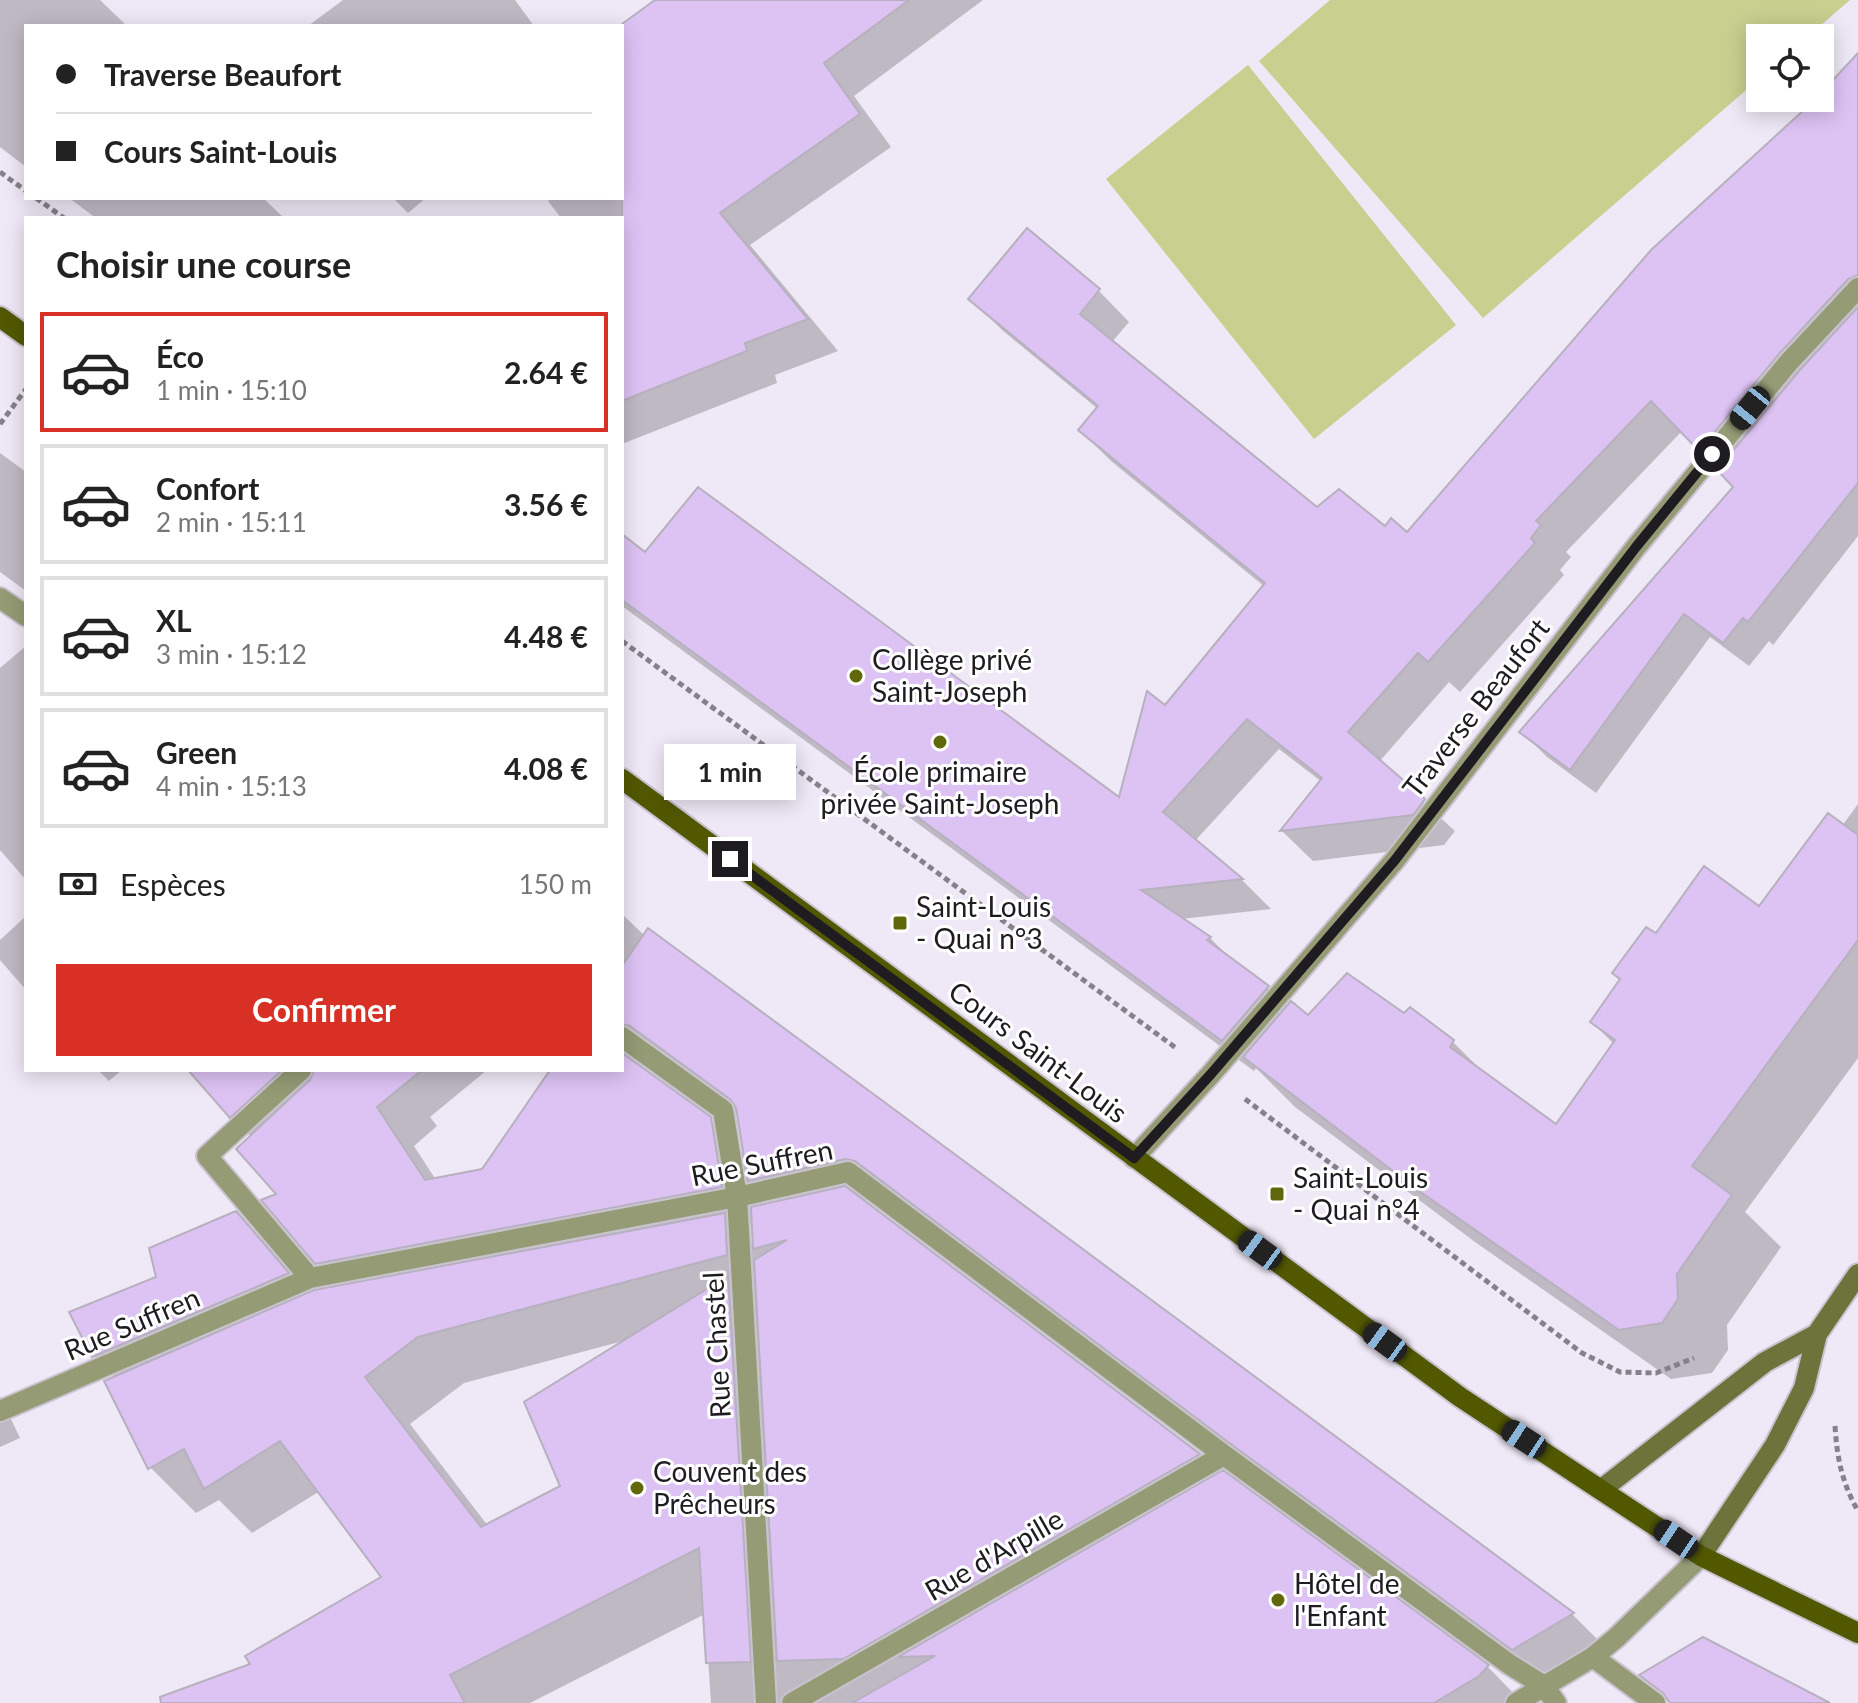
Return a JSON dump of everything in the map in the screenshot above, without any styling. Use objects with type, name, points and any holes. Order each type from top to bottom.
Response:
[{"type":"main road","points":[[0,317],[24,335]]},
{"type":"main road","name":"Cours Saint-Louis","points":[[624,780],[1460,1397],[1701,1556],[1858,1633]]},
{"type":"main road","points":[[1701,1556],[1781,1434],[1804,1388],[1817,1334],[1858,1274]]},
{"type":"main road","points":[[1602,1489],[1765,1362],[1817,1334]]},
{"type":"street","name":"Traverse Beaufort","points":[[1134,1158],[1211,1074],[1395,860],[1636,547],[1789,362],[1858,288]]},
{"type":"street","points":[[0,598],[24,615]]},
{"type":"street","name":"Rue Chastel","points":[[624,1038],[723,1110],[737,1197],[766,1703]]},
{"type":"street","points":[[299,1072],[207,1156],[310,1278]]},
{"type":"street","name":"Rue Suffren","points":[[0,1411],[310,1278],[737,1197],[848,1172],[1550,1695]]},
{"type":"street","name":"Rue d'Arpille","points":[[792,1703],[1224,1455]]},
{"type":"street","points":[[1516,1703],[1550,1695],[1616,1638],[1701,1556]]},
{"type":"street","points":[[1593,1657],[1655,1703]]},
{"type":"path","points":[[0,172],[24,190]]},
{"type":"path","points":[[39,200],[61,216]]},
{"type":"path","points":[[0,424],[24,392]]},
{"type":"path","points":[[624,642],[1211,1074],[1582,1353],[1620,1372],[1656,1373],[1701,1354]]},
{"type":"path","points":[[1834,1411],[1839,1468],[1846,1490],[1858,1511]]},
{"type":"green space","points":[[1330,0],[1850,0],[1822,24],[1746,24],[1746,90],[1483,318],[1259,61]]},
{"type":"green space","points":[[1248,65],[1456,325],[1314,439],[1106,179]]},
{"type":"building","points":[[655,0],[909,0],[824,63],[860,114],[720,213],[808,319],[745,343],[747,351],[624,400],[624,24]]},
{"type":"building","points":[[1858,53],[1858,275],[1848,279],[1779,354],[1699,451],[1651,401],[1536,521],[1541,525],[1531,538],[1535,543],[1428,662],[1418,653],[1348,732],[1425,799],[1413,815],[1280,831],[1322,778],[1247,719],[1163,812],[1243,879],[1141,890],[1211,937],[1207,940],[1269,986],[1222,1041],[624,601],[624,536],[645,552],[698,487],[1119,797],[1147,691],[1165,705],[1265,583],[1078,430],[1098,406],[968,299],[1027,228],[1100,289],[1080,314],[1317,507],[1339,489],[1385,526],[1391,518],[1407,532],[1651,250],[1802,112],[1834,112],[1834,79]]},
{"type":"building","points":[[1858,307],[1858,483],[1748,622],[1743,618],[1723,643],[1684,614],[1570,770],[1519,732],[1733,487],[1717,470],[1799,371]]},
{"type":"building","points":[[1828,813],[1858,835],[1858,940],[1692,1166],[1732,1195],[1677,1274],[1678,1299],[1662,1323],[1619,1330],[1422,1193],[1243,1057],[1291,1001],[1308,1015],[1347,973],[1404,1013],[1410,1007],[1454,1040],[1450,1047],[1556,1124],[1615,1040],[1590,1022],[1620,979],[1612,973],[1646,927],[1656,933],[1704,866],[1759,906]]},
{"type":"building","points":[[648,928],[1574,1613],[1512,1650],[1232,1445],[855,1161],[845,1159],[748,1181],[736,1108],[731,1100],[624,1024],[624,963]]},
{"type":"building","points":[[624,1054],[711,1117],[722,1187],[315,1264],[261,1200],[276,1194],[236,1149],[310,1080],[313,1072],[420,1072],[377,1107],[425,1180],[482,1169],[549,1072],[624,1072]]},
{"type":"building","points":[[190,1072],[280,1072],[230,1118]]},
{"type":"building","points":[[845,1186],[1200,1454],[843,1659],[777,1661],[754,1260],[787,1240],[753,1249],[751,1207]]},
{"type":"building","points":[[236,1211],[289,1273],[92,1357],[69,1312],[156,1277],[149,1248]]},
{"type":"building","name":"Couvent des Prêcheurs","points":[[725,1213],[727,1255],[418,1337],[365,1377],[481,1527],[560,1486],[524,1402],[728,1276],[751,1662],[706,1663],[699,1548],[450,1675],[465,1703],[161,1703],[160,1697],[250,1664],[245,1656],[381,1577],[280,1441],[204,1489],[184,1449],[148,1469],[104,1381],[314,1290]]},
{"type":"building","points":[[1223,1470],[1489,1665],[1479,1676],[1434,1703],[852,1703],[935,1656],[898,1657]]},
{"type":"building","points":[[1703,1637],[1830,1703],[1670,1703],[1663,1693],[1639,1675]]},
{"type":"place","name":"Collège privé Saint-Joseph","points":[[856,676]]},
{"type":"place","name":"École primaire privée Saint-Joseph","points":[[940,742]]},
{"type":"place","name":"Saint-Louis - Quai n°3","points":[[900,923]]},
{"type":"place","name":"Saint-Louis - Quai n°4","points":[[1277,1194]]},
{"type":"place","name":"Couvent des Prêcheurs","points":[[637,1488]]},
{"type":"place","name":"Hôtel de l'Enfant","points":[[1278,1600]]},
{"type":"route","points":[[730,859],[1134,1158],[1211,1074],[1395,860],[1636,547],[1712,454]]}]
